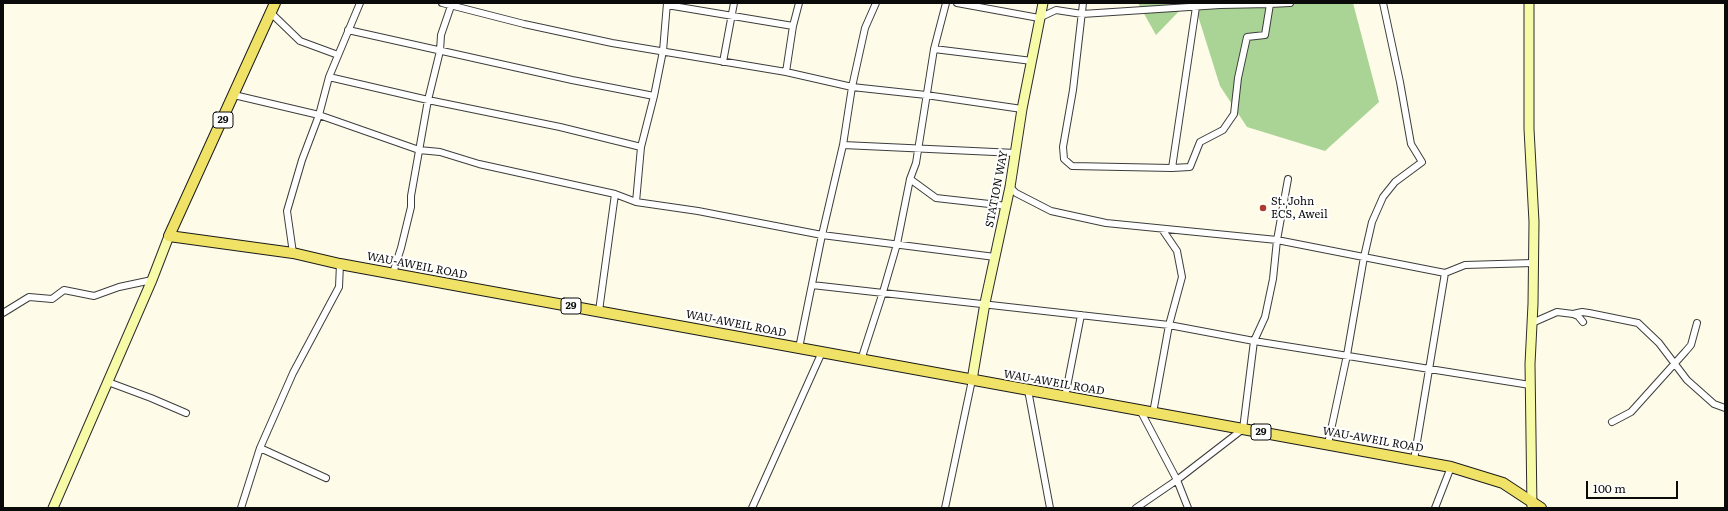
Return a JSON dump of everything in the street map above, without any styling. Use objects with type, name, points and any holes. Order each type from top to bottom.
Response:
[{"type":"main road","name":"29","points":[[169,236],[182,211],[275,3]]},
{"type":"main road","name":"WAU-AWEIL ROAD","points":[[169,236],[293,253],[340,264],[1451,467],[1503,483],[1531,504],[1541,508]]},
{"type":"street","points":[[293,253],[287,212],[302,160],[319,115],[329,77],[360,3]]},
{"type":"street","points":[[442,3],[452,4],[577,35],[786,72],[852,87],[926,95],[1022,109]]},
{"type":"street","points":[[724,62],[734,3]]},
{"type":"street","points":[[786,72],[793,26],[799,3]]},
{"type":"street","points":[[799,348],[822,235],[843,144],[852,87],[865,28],[876,3]]},
{"type":"street","points":[[861,360],[884,292],[897,244],[910,178],[916,163],[919,148],[934,48],[946,3]]},
{"type":"street","points":[[957,3],[1039,18],[1056,10],[1082,14],[1290,3]]},
{"type":"street","name":"STATION WAY","points":[[972,380],[985,303],[1007,206],[1022,109],[1043,3]]},
{"type":"street","points":[[1083,3],[1074,90],[1063,147],[1064,159],[1072,166],[1172,168],[1190,167],[1200,142],[1223,130],[1234,114],[1238,78],[1247,37],[1265,35],[1270,4]]},
{"type":"street","points":[[1328,444],[1347,355],[1364,257],[1372,222],[1383,197],[1395,182],[1422,162],[1411,144],[1400,82],[1383,3]]},
{"type":"street","points":[[1529,3],[1529,129],[1534,222],[1530,385],[1531,504]]},
{"type":"street","points":[[393,273],[402,248],[411,207],[411,196],[419,150],[428,100],[440,51],[441,35],[452,4]]},
{"type":"street","points":[[636,202],[641,147],[654,96],[662,51],[667,4],[793,26]]},
{"type":"street","points":[[1172,168],[1196,7]]},
{"type":"street","points":[[271,13],[300,41],[338,55]]},
{"type":"street","points":[[348,30],[572,80],[654,96]]},
{"type":"street","points":[[934,48],[1032,61]]},
{"type":"street","points":[[329,77],[428,100],[553,125],[641,147]]},
{"type":"street","points":[[234,95],[319,115],[419,150],[440,152],[479,164],[615,194],[636,202],[698,211],[822,235],[996,257]]},
{"type":"street","points":[[843,144],[1016,153]]},
{"type":"street","points":[[910,178],[936,198],[1007,206]]},
{"type":"street","points":[[1136,508],[1177,480],[1243,428],[1254,341],[1265,317],[1288,179]]},
{"type":"street","points":[[1010,187],[1016,193],[1051,211],[1106,223],[1277,240],[1445,273],[1465,265],[1533,264]]},
{"type":"street","points":[[599,311],[615,194]]},
{"type":"street","points":[[1153,413],[1169,325],[1182,277],[1177,251],[1162,229]]},
{"type":"street","points":[[53,508],[152,280],[169,236]]},
{"type":"street","points":[[241,508],[260,448],[293,373],[339,287],[340,264]]},
{"type":"street","points":[[1414,460],[1445,273]]},
{"type":"street","points":[[3,313],[29,297],[52,299],[64,290],[94,296],[118,287],[152,280]]},
{"type":"street","points":[[812,285],[985,303],[1169,325],[1254,341],[1530,385]]},
{"type":"street","points":[[1532,323],[1557,312],[1573,314],[1578,316],[1583,322]]},
{"type":"street","points":[[1573,314],[1582,312],[1638,323],[1659,343],[1687,380],[1714,404],[1725,408]]},
{"type":"street","points":[[1065,397],[1081,315]]},
{"type":"street","points":[[1612,422],[1631,412],[1675,364],[1691,344],[1697,323]]},
{"type":"street","points":[[752,508],[822,352]]},
{"type":"street","points":[[945,508],[972,380]]},
{"type":"street","points":[[108,382],[186,413]]},
{"type":"street","points":[[1028,390],[1050,508]]},
{"type":"street","points":[[1140,410],[1177,480],[1188,508]]},
{"type":"street","points":[[260,448],[326,478]]},
{"type":"street","points":[[1435,508],[1451,467]]},
{"type":"green space","points":[[1138,3],[1187,3],[1156,35]]},
{"type":"green space","points":[[1194,3],[1353,3],[1379,102],[1325,151],[1247,127],[1220,86]]},
{"type":"place","name":"St. John ECS, Aweil","points":[[1263,208]]}]
